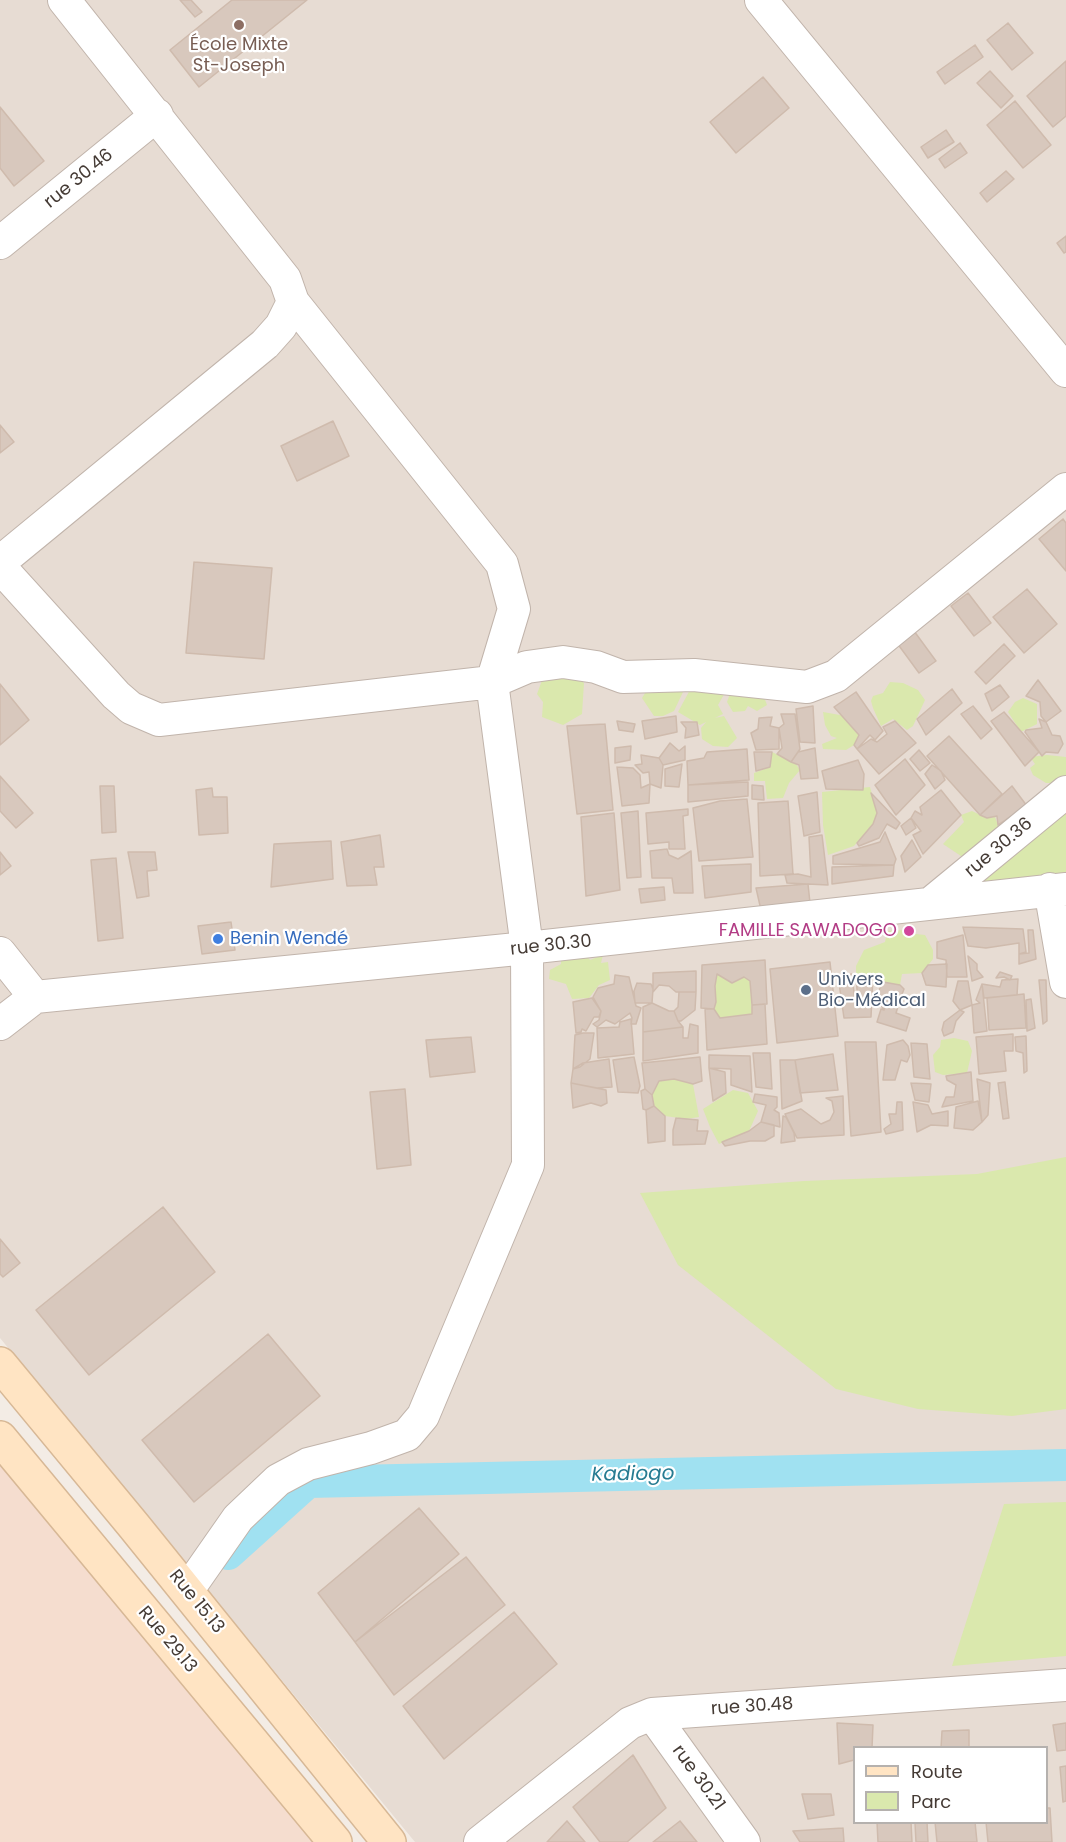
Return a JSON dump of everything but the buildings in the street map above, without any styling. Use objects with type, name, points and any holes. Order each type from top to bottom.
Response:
[{"type":"main road","name":"Rue 15.13","points":[[0,1364],[389,1842]]},
{"type":"main road","name":"Rue 29.13","points":[[0,1438],[335,1842]]},
{"type":"street","points":[[64,0],[285,279],[293,302],[502,564],[514,609],[492,682],[527,948],[528,1165],[423,1416],[407,1435],[371,1448],[308,1464],[278,1480],[238,1518],[187,1591]]},
{"type":"street","points":[[761,0],[1066,371]]},
{"type":"street","name":"rue 30.46","points":[[0,243],[157,115]]},
{"type":"street","points":[[293,302],[281,326],[265,344],[0,565],[116,695],[132,708],[159,720],[492,682],[527,668],[563,662],[596,667],[623,677],[694,675],[807,687],[836,676],[1066,489]]},
{"type":"street","name":"rue 30.36","points":[[932,903],[1066,792]]},
{"type":"street","points":[[1058,889],[1066,982]]},
{"type":"street","name":"rue 30.30","points":[[35,997],[527,948],[1058,889]]},
{"type":"street","points":[[0,953],[35,997],[0,1024]]},
{"type":"street","name":"rue 30.48","points":[[480,1842],[630,1724],[652,1714],[1066,1685]]},
{"type":"street","name":"rue 30.21","points":[[652,1714],[744,1842]]},
{"type":"shaded area","points":[[0,0],[1066,0],[1066,1842],[415,1842],[0,1338]]},
{"type":"shaded area","points":[[0,1436],[335,1842],[0,1842]]},
{"type":"green space","points":[[569,670],[584,683],[582,714],[563,725],[542,717],[543,702],[537,694],[545,672]]},
{"type":"green space","points":[[665,677],[683,692],[674,711],[663,716],[654,716],[642,698],[647,690]]},
{"type":"green space","points":[[890,682],[903,683],[918,690],[925,700],[913,726],[907,730],[893,719],[881,726],[873,708],[871,701],[873,696],[883,693]]},
{"type":"green space","points":[[733,685],[764,697],[767,705],[757,711],[748,706],[745,711],[733,712],[727,702]]},
{"type":"green space","points":[[691,688],[726,691],[718,705],[723,714],[715,718],[724,716],[737,738],[728,747],[713,746],[702,739],[701,728],[706,722],[700,725],[678,712]]},
{"type":"green space","points":[[1023,698],[1037,704],[1037,724],[1021,732],[1008,712],[1015,702]]},
{"type":"green space","points":[[823,712],[851,717],[859,735],[854,745],[846,750],[823,749],[822,744],[837,738],[831,736],[825,725]]},
{"type":"green space","points":[[772,752],[796,764],[800,770],[789,783],[783,798],[767,799],[765,781],[754,781],[754,773],[770,767]]},
{"type":"green space","points":[[1047,755],[1066,757],[1066,778],[1060,783],[1046,783],[1033,775],[1030,768],[1035,764],[1030,757]]},
{"type":"green space","points":[[870,787],[877,813],[873,824],[854,846],[828,855],[823,825],[822,792]]},
{"type":"green space","points":[[1066,802],[1066,935],[1061,876],[968,884]]},
{"type":"green space","points":[[972,811],[987,818],[995,817],[1000,830],[964,858],[943,844],[964,822],[961,815]]},
{"type":"green space","points":[[904,930],[909,938],[916,934],[925,935],[933,950],[933,959],[922,973],[902,974],[900,985],[881,986],[872,985],[872,977],[856,976],[856,966],[864,950],[885,942],[887,931]]},
{"type":"green space","points":[[561,952],[584,952],[590,960],[603,955],[601,963],[608,962],[610,980],[599,985],[589,998],[572,999],[566,984],[549,979],[550,970],[561,964]]},
{"type":"green space","points":[[717,974],[744,977],[750,981],[752,1014],[720,1018],[714,1009]]},
{"type":"green space","points":[[954,1038],[968,1041],[972,1051],[967,1073],[943,1075],[935,1072],[933,1055],[940,1047],[941,1040]]},
{"type":"green space","points":[[674,1079],[693,1084],[699,1117],[686,1119],[665,1116],[654,1106],[652,1095],[659,1081]]},
{"type":"green space","points":[[733,1090],[748,1093],[758,1111],[749,1131],[719,1144],[703,1109]]},
{"type":"green space","points":[[1066,1157],[1066,1409],[1012,1416],[918,1409],[836,1389],[678,1265],[640,1193],[804,1181],[977,1174]]},
{"type":"green space","points":[[1066,1502],[1066,1656],[952,1666],[1004,1504]]},
{"type":"waterway","name":"Kadiogo","points":[[228,1554],[308,1482],[1066,1465]]},
{"type":"place","name":"École Mixte St-Joseph","points":[[239,25]]},
{"type":"place","name":"FAMILLE SAWADOGO","points":[[909,931]]},
{"type":"place","name":"Benin Wendé","points":[[218,939]]},
{"type":"place","name":"Univers Bio-Médical","points":[[806,990]]}]
